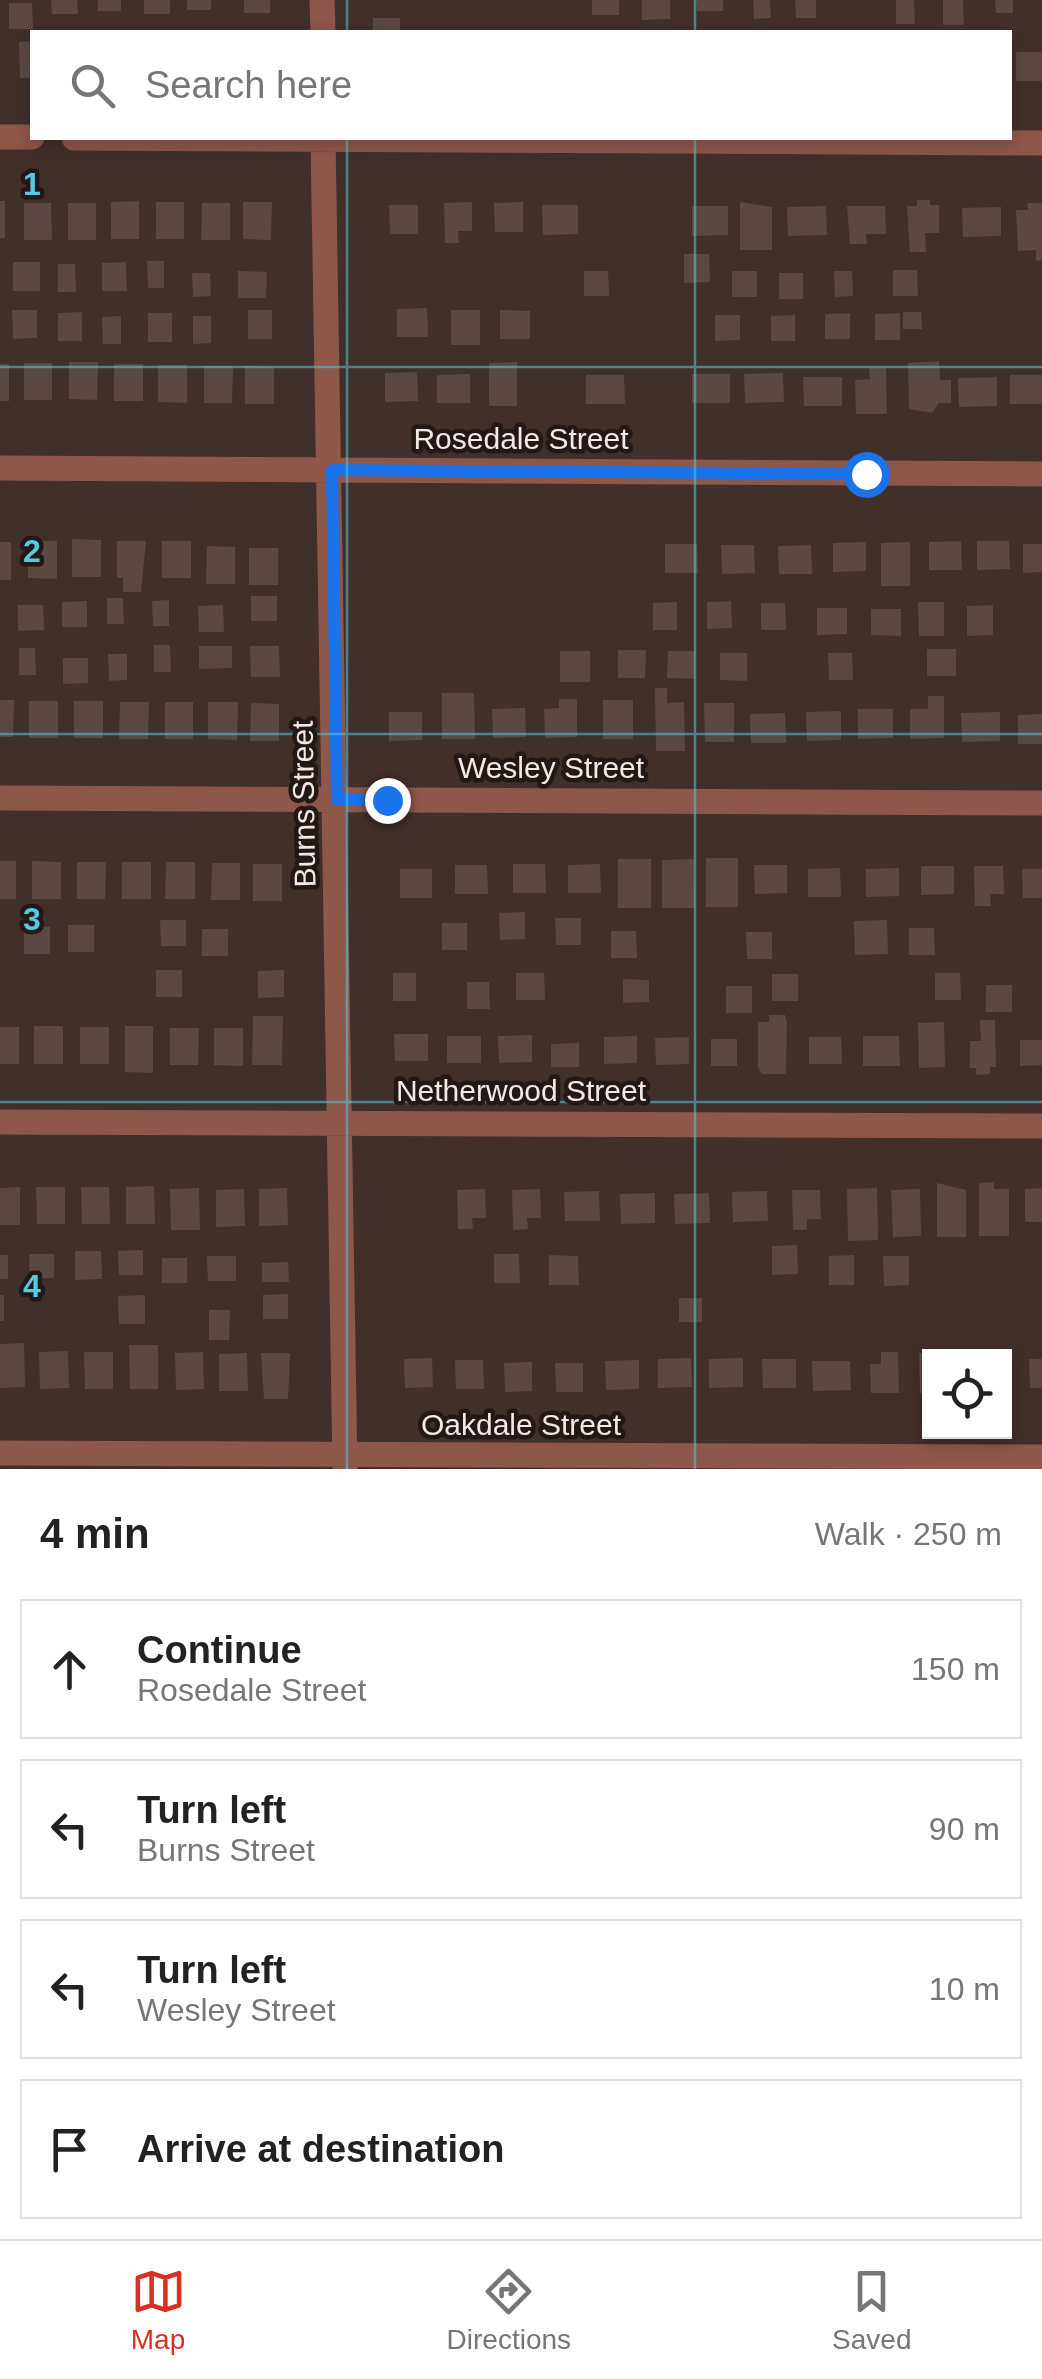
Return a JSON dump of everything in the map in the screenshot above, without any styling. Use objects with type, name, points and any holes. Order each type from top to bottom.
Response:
[{"type":"street","points":[[322,0],[323,30]]},
{"type":"street","points":[[0,137],[30,137]]},
{"type":"street","name":"Burns Street","points":[[324,140],[345,1463]]},
{"type":"street","points":[[611,140],[1042,143]]},
{"type":"street","name":"Rosedale Street","points":[[0,468],[1042,474]]},
{"type":"street","name":"Wesley Street","points":[[0,798],[1042,804]]},
{"type":"street","name":"Netherwood Street","points":[[0,1122],[1042,1126]]},
{"type":"street","name":"Oakdale Street","points":[[0,1453],[345,1463],[1042,1457]]},
{"type":"building","points":[[51,0],[77,0],[78,14],[52,14]]},
{"type":"building","points":[[98,0],[121,0],[121,11],[98,11]]},
{"type":"building","points":[[144,0],[170,0],[170,14],[144,14]]},
{"type":"building","points":[[187,0],[211,0],[211,10],[187,10]]},
{"type":"building","points":[[244,0],[270,0],[270,13],[244,13]]},
{"type":"building","points":[[592,0],[619,0],[619,15],[592,15]]},
{"type":"building","points":[[642,0],[670,0],[670,19],[642,20]]},
{"type":"building","points":[[696,0],[723,0],[723,11],[697,11]]},
{"type":"building","points":[[753,0],[770,0],[771,18],[754,19]]},
{"type":"building","points":[[795,0],[816,0],[816,18],[796,18]]},
{"type":"building","points":[[896,0],[914,0],[915,24],[896,24]]},
{"type":"building","points":[[943,0],[963,0],[964,25],[943,25]]},
{"type":"building","points":[[995,0],[1013,0],[1013,13],[996,13]]},
{"type":"building","points":[[9,3],[32,3],[33,29],[9,29]]},
{"type":"building","points":[[373,18],[400,18],[400,30],[373,30]]},
{"type":"building","points":[[30,41],[30,78],[20,78],[19,42]]},
{"type":"building","points":[[1016,52],[1042,52],[1042,81],[1016,81]]},
{"type":"building","points":[[917,200],[939,205],[939,233],[925,233],[926,252],[910,252],[907,206],[917,206]]},
{"type":"building","points":[[0,201],[5,201],[5,238],[0,238]]},
{"type":"building","points":[[139,201],[139,239],[111,239],[111,202]]},
{"type":"building","points":[[156,202],[184,202],[184,239],[156,239]]},
{"type":"building","points":[[243,202],[272,202],[271,240],[243,239]]},
{"type":"building","points":[[472,202],[472,231],[458,231],[459,243],[445,243],[444,203]]},
{"type":"building","points":[[523,202],[523,232],[495,232],[494,203]]},
{"type":"building","points":[[740,202],[772,207],[772,250],[740,250]]},
{"type":"building","points":[[24,203],[51,203],[52,240],[24,240]]},
{"type":"building","points":[[68,203],[96,203],[96,240],[68,240]]},
{"type":"building","points":[[202,203],[230,203],[230,240],[201,240]]},
{"type":"building","points":[[1027,203],[1042,203],[1042,260],[1036,261],[1036,250],[1018,251],[1016,210],[1028,210]]},
{"type":"building","points":[[389,205],[418,205],[418,234],[390,234]]},
{"type":"building","points":[[542,205],[578,205],[578,234],[543,235]]},
{"type":"building","points":[[692,206],[728,206],[728,235],[692,236]]},
{"type":"building","points":[[826,206],[827,235],[788,236],[787,207]]},
{"type":"building","points":[[847,206],[885,206],[886,234],[866,234],[867,244],[850,244]]},
{"type":"building","points":[[1001,207],[1001,236],[963,237],[962,208]]},
{"type":"building","points":[[684,254],[709,254],[710,282],[684,283]]},
{"type":"building","points":[[147,261],[164,261],[164,288],[148,288]]},
{"type":"building","points":[[13,262],[40,262],[40,291],[13,291]]},
{"type":"building","points":[[126,262],[127,291],[102,291],[102,263]]},
{"type":"building","points":[[58,264],[75,264],[76,292],[58,292]]},
{"type":"building","points":[[893,270],[917,270],[918,296],[893,296]]},
{"type":"building","points":[[238,271],[267,272],[266,298],[238,298]]},
{"type":"building","points":[[584,271],[608,271],[609,296],[584,296]]},
{"type":"building","points":[[732,271],[757,271],[757,297],[732,297]]},
{"type":"building","points":[[834,271],[852,271],[853,296],[835,297]]},
{"type":"building","points":[[192,273],[210,273],[211,296],[193,297]]},
{"type":"building","points":[[779,273],[803,273],[803,299],[779,299]]},
{"type":"building","points":[[427,308],[428,337],[397,337],[397,309]]},
{"type":"building","points":[[12,310],[37,310],[37,338],[13,339]]},
{"type":"building","points":[[248,310],[272,310],[272,339],[248,339]]},
{"type":"building","points":[[451,310],[480,310],[480,345],[451,345]]},
{"type":"building","points":[[500,310],[530,311],[530,339],[500,339]]},
{"type":"building","points":[[82,312],[82,341],[58,341],[58,313]]},
{"type":"building","points":[[903,312],[921,312],[922,329],[903,329]]},
{"type":"building","points":[[148,313],[172,313],[172,342],[148,342]]},
{"type":"building","points":[[850,313],[850,339],[825,339],[825,314]]},
{"type":"building","points":[[900,313],[900,340],[875,340],[875,314]]},
{"type":"building","points":[[715,315],[740,315],[740,340],[715,341]]},
{"type":"building","points":[[795,315],[795,341],[771,341],[771,316]]},
{"type":"building","points":[[121,316],[121,344],[103,344],[102,317]]},
{"type":"building","points":[[193,316],[211,316],[211,343],[193,344]]},
{"type":"building","points":[[939,361],[940,380],[951,380],[951,403],[939,403],[932,413],[909,409],[908,363]]},
{"type":"building","points":[[69,362],[98,362],[97,400],[69,399]]},
{"type":"building","points":[[517,362],[517,406],[489,406],[489,363]]},
{"type":"building","points":[[24,363],[52,363],[52,400],[24,400]]},
{"type":"building","points":[[0,364],[9,364],[9,401],[0,401]]},
{"type":"building","points":[[114,364],[143,364],[143,401],[114,401]]},
{"type":"building","points":[[158,365],[187,365],[187,403],[158,402]]},
{"type":"building","points":[[204,366],[233,366],[232,403],[204,403]]},
{"type":"building","points":[[245,366],[274,367],[274,404],[245,404]]},
{"type":"building","points":[[869,368],[886,368],[887,414],[856,414],[855,380],[870,379]]},
{"type":"building","points":[[417,372],[418,401],[385,402],[385,373]]},
{"type":"building","points":[[783,373],[784,402],[745,403],[744,374]]},
{"type":"building","points":[[470,374],[470,403],[437,403],[437,375]]},
{"type":"building","points":[[692,374],[730,374],[730,403],[692,403]]},
{"type":"building","points":[[586,375],[624,375],[625,404],[586,404]]},
{"type":"building","points":[[1010,375],[1042,375],[1042,404],[1010,404]]},
{"type":"building","points":[[803,377],[842,377],[842,406],[804,406]]},
{"type":"building","points":[[997,377],[997,406],[959,407],[958,378]]},
{"type":"building","points":[[72,539],[101,540],[101,577],[72,577]]},
{"type":"building","points":[[28,541],[57,541],[57,579],[28,578]]},
{"type":"building","points":[[117,541],[146,541],[141,592],[123,592],[123,578],[117,578]]},
{"type":"building","points":[[162,541],[191,541],[191,578],[162,578]]},
{"type":"building","points":[[961,541],[962,570],[929,570],[929,542]]},
{"type":"building","points":[[977,541],[1009,541],[1010,569],[977,570]]},
{"type":"building","points":[[0,542],[11,542],[11,580],[0,580]]},
{"type":"building","points":[[866,542],[866,571],[833,572],[833,543]]},
{"type":"building","points":[[910,542],[910,586],[881,586],[881,543]]},
{"type":"building","points":[[665,544],[697,544],[698,573],[665,573]]},
{"type":"building","points":[[1023,544],[1042,544],[1042,572],[1023,573]]},
{"type":"building","points":[[721,545],[754,545],[755,573],[722,574]]},
{"type":"building","points":[[811,545],[812,574],[779,574],[778,546]]},
{"type":"building","points":[[207,546],[235,547],[235,584],[206,584]]},
{"type":"building","points":[[249,548],[278,548],[278,585],[249,585]]},
{"type":"building","points":[[251,596],[277,596],[277,621],[251,621]]},
{"type":"building","points":[[107,598],[123,598],[124,624],[107,624]]},
{"type":"building","points":[[169,600],[169,626],[153,626],[152,601]]},
{"type":"building","points":[[87,601],[87,627],[62,627],[62,602]]},
{"type":"building","points":[[731,601],[732,628],[707,629],[707,602]]},
{"type":"building","points":[[677,602],[677,630],[653,630],[653,603]]},
{"type":"building","points":[[918,602],[944,602],[944,636],[919,636]]},
{"type":"building","points":[[761,603],[785,603],[786,630],[761,630]]},
{"type":"building","points":[[18,605],[43,605],[44,630],[18,631]]},
{"type":"building","points":[[223,605],[224,632],[199,632],[198,606]]},
{"type":"building","points":[[993,605],[993,635],[967,636],[967,606]]},
{"type":"building","points":[[817,608],[847,608],[847,634],[817,635]]},
{"type":"building","points":[[871,609],[901,609],[901,636],[871,635]]},
{"type":"building","points":[[154,645],[170,645],[171,672],[154,672]]},
{"type":"building","points":[[199,646],[232,646],[232,668],[199,669]]},
{"type":"building","points":[[250,646],[279,646],[280,677],[251,677]]},
{"type":"building","points":[[19,648],[35,648],[36,675],[19,675]]},
{"type":"building","points":[[927,649],[956,649],[956,676],[927,676]]},
{"type":"building","points":[[618,650],[646,650],[645,678],[618,678]]},
{"type":"building","points":[[560,651],[590,651],[590,682],[560,682]]},
{"type":"building","points":[[668,651],[695,651],[695,679],[667,678]]},
{"type":"building","points":[[720,653],[747,653],[747,681],[720,680]]},
{"type":"building","points":[[828,653],[852,653],[853,680],[829,680]]},
{"type":"building","points":[[108,654],[127,654],[127,680],[109,681]]},
{"type":"building","points":[[63,658],[88,658],[88,683],[63,684]]},
{"type":"building","points":[[655,688],[667,688],[667,703],[684,702],[685,751],[656,751]]},
{"type":"building","points":[[442,693],[474,693],[475,739],[442,739]]},
{"type":"building","points":[[928,696],[944,696],[944,738],[910,739],[910,709],[928,709]]},
{"type":"building","points":[[559,699],[577,699],[577,737],[545,738],[544,709],[559,708]]},
{"type":"building","points":[[0,700],[14,700],[13,737],[0,737]]},
{"type":"building","points":[[603,700],[633,700],[633,739],[603,739]]},
{"type":"building","points":[[29,701],[58,701],[58,738],[29,738]]},
{"type":"building","points":[[74,701],[103,701],[103,738],[74,738]]},
{"type":"building","points":[[120,702],[149,702],[148,739],[119,739]]},
{"type":"building","points":[[165,702],[193,702],[193,739],[165,739]]},
{"type":"building","points":[[208,702],[238,702],[237,740],[208,739]]},
{"type":"building","points":[[251,703],[279,704],[279,741],[250,741]]},
{"type":"building","points":[[704,703],[734,703],[734,742],[705,742]]},
{"type":"building","points":[[525,708],[526,737],[493,738],[492,709]]},
{"type":"building","points":[[858,709],[893,709],[893,738],[858,739]]},
{"type":"building","points":[[841,711],[841,740],[807,741],[806,712]]},
{"type":"building","points":[[389,712],[422,712],[422,740],[389,741]]},
{"type":"building","points":[[1000,712],[1000,741],[962,742],[961,713]]},
{"type":"building","points":[[785,713],[786,743],[751,743],[750,714]]},
{"type":"building","points":[[1042,714],[1042,744],[1018,744],[1018,715]]},
{"type":"building","points":[[706,858],[738,858],[738,907],[706,907]]},
{"type":"building","points":[[618,859],[651,859],[651,908],[618,908]]},
{"type":"building","points":[[694,859],[695,908],[662,908],[662,860]]},
{"type":"building","points":[[0,861],[16,861],[16,899],[0,899]]},
{"type":"building","points":[[32,861],[61,862],[61,899],[32,899]]},
{"type":"building","points":[[77,862],[106,862],[105,899],[77,899]]},
{"type":"building","points":[[122,862],[151,862],[151,899],[122,899]]},
{"type":"building","points":[[166,862],[195,862],[195,899],[165,899]]},
{"type":"building","points":[[212,863],[240,863],[240,900],[211,900]]},
{"type":"building","points":[[253,864],[282,864],[282,901],[253,901]]},
{"type":"building","points":[[513,864],[545,864],[546,893],[513,893]]},
{"type":"building","points":[[600,864],[601,893],[568,893],[568,865]]},
{"type":"building","points":[[455,865],[487,865],[488,894],[455,894]]},
{"type":"building","points":[[754,865],[787,865],[787,893],[755,894]]},
{"type":"building","points":[[921,866],[954,866],[954,894],[921,895]]},
{"type":"building","points":[[974,866],[1003,866],[1004,894],[990,894],[991,906],[975,906]]},
{"type":"building","points":[[840,868],[841,897],[808,897],[808,869]]},
{"type":"building","points":[[899,868],[899,896],[866,897],[866,869]]},
{"type":"building","points":[[400,869],[432,869],[432,898],[400,898]]},
{"type":"building","points":[[1022,869],[1042,869],[1042,898],[1023,898]]},
{"type":"building","points":[[525,912],[525,939],[500,940],[499,913]]},
{"type":"building","points":[[555,918],[581,918],[581,945],[556,945]]},
{"type":"building","points":[[160,920],[186,920],[186,946],[161,946]]},
{"type":"building","points":[[887,920],[888,954],[855,955],[854,921]]},
{"type":"building","points":[[442,923],[467,923],[467,950],[442,950]]},
{"type":"building","points":[[68,925],[94,925],[94,952],[68,952]]},
{"type":"building","points":[[24,927],[50,927],[50,954],[24,954]]},
{"type":"building","points":[[909,928],[934,928],[935,955],[909,955]]},
{"type":"building","points":[[202,929],[228,929],[228,956],[202,956]]},
{"type":"building","points":[[611,931],[636,931],[637,958],[611,958]]},
{"type":"building","points":[[746,932],[772,932],[772,959],[747,959]]},
{"type":"building","points":[[156,970],[182,970],[182,997],[156,997]]},
{"type":"building","points":[[284,970],[284,997],[258,998],[258,971]]},
{"type":"building","points":[[393,973],[416,973],[416,1001],[393,1001]]},
{"type":"building","points":[[516,973],[544,973],[545,1000],[516,1000]]},
{"type":"building","points":[[935,973],[960,973],[961,1000],[935,1000]]},
{"type":"building","points":[[772,974],[798,974],[798,1001],[772,1001]]},
{"type":"building","points":[[623,979],[649,980],[649,1002],[623,1003]]},
{"type":"building","points":[[467,982],[489,982],[490,1009],[467,1009]]},
{"type":"building","points":[[986,985],[1012,985],[1012,1012],[986,1012]]},
{"type":"building","points":[[726,986],[752,986],[752,1013],[726,1013]]},
{"type":"building","points":[[769,1015],[785,1015],[786,1074],[762,1074],[758,1067],[758,1022],[769,1022]]},
{"type":"building","points":[[253,1016],[283,1016],[282,1065],[252,1065]]},
{"type":"building","points":[[980,1020],[995,1020],[996,1067],[990,1067],[990,1074],[976,1075],[976,1068],[970,1068],[970,1041],[981,1041]]},
{"type":"building","points":[[944,1022],[945,1067],[919,1068],[918,1023]]},
{"type":"building","points":[[34,1026],[63,1026],[63,1064],[34,1064]]},
{"type":"building","points":[[125,1026],[153,1026],[153,1073],[125,1072]]},
{"type":"building","points":[[0,1027],[19,1027],[19,1064],[0,1064]]},
{"type":"building","points":[[80,1027],[109,1027],[109,1064],[80,1064]]},
{"type":"building","points":[[170,1028],[199,1028],[198,1065],[170,1065]]},
{"type":"building","points":[[214,1028],[243,1028],[243,1066],[214,1065]]},
{"type":"building","points":[[394,1034],[428,1034],[428,1061],[395,1061]]},
{"type":"building","points":[[532,1035],[532,1062],[499,1063],[498,1036]]},
{"type":"building","points":[[447,1036],[481,1036],[481,1063],[447,1063]]},
{"type":"building","points":[[637,1036],[637,1063],[604,1064],[604,1037]]},
{"type":"building","points":[[863,1036],[899,1036],[900,1066],[863,1066]]},
{"type":"building","points":[[689,1037],[689,1064],[656,1065],[655,1038]]},
{"type":"building","points":[[809,1037],[841,1037],[842,1064],[809,1064]]},
{"type":"building","points":[[711,1039],[737,1039],[737,1066],[711,1066]]},
{"type":"building","points":[[1020,1040],[1042,1040],[1042,1065],[1020,1066]]},
{"type":"building","points":[[579,1043],[579,1067],[551,1067],[551,1044]]},
{"type":"building","points":[[994,1182],[994,1189],[1009,1189],[1009,1236],[979,1236],[979,1183]]},
{"type":"building","points":[[937,1183],[966,1190],[966,1237],[937,1237]]},
{"type":"building","points":[[154,1186],[155,1224],[126,1224],[126,1187]]},
{"type":"building","points":[[20,1187],[20,1225],[0,1225],[0,1188]]},
{"type":"building","points":[[36,1187],[65,1187],[65,1224],[37,1224]]},
{"type":"building","points":[[81,1187],[109,1187],[110,1224],[82,1224]]},
{"type":"building","points":[[199,1188],[200,1230],[171,1230],[170,1189]]},
{"type":"building","points":[[287,1188],[288,1225],[259,1226],[259,1189]]},
{"type":"building","points":[[877,1188],[878,1240],[848,1241],[847,1189]]},
{"type":"building","points":[[1042,1188],[1042,1222],[1025,1222],[1025,1189]]},
{"type":"building","points":[[244,1189],[245,1226],[216,1227],[216,1190]]},
{"type":"building","points":[[485,1189],[486,1218],[472,1218],[473,1229],[458,1229],[457,1190]]},
{"type":"building","points":[[540,1189],[541,1218],[527,1218],[528,1229],[513,1230],[512,1190]]},
{"type":"building","points":[[920,1189],[921,1236],[893,1237],[891,1190]]},
{"type":"building","points":[[792,1190],[820,1190],[821,1219],[807,1219],[807,1230],[793,1230]]},
{"type":"building","points":[[599,1191],[600,1221],[565,1221],[564,1192]]},
{"type":"building","points":[[767,1191],[768,1221],[733,1222],[732,1192]]},
{"type":"building","points":[[655,1193],[655,1223],[621,1224],[620,1194]]},
{"type":"building","points":[[709,1193],[710,1223],[675,1224],[674,1194]]},
{"type":"building","points":[[797,1245],[798,1274],[772,1275],[772,1246]]},
{"type":"building","points":[[143,1250],[143,1275],[119,1275],[118,1251]]},
{"type":"building","points":[[75,1251],[101,1251],[102,1279],[75,1280]]},
{"type":"building","points":[[29,1254],[54,1254],[54,1278],[30,1279]]},
{"type":"building","points":[[494,1254],[519,1254],[520,1283],[494,1283]]},
{"type":"building","points":[[0,1255],[8,1255],[8,1279],[0,1279]]},
{"type":"building","points":[[549,1255],[578,1256],[579,1285],[549,1285]]},
{"type":"building","points":[[854,1255],[854,1285],[829,1285],[829,1256]]},
{"type":"building","points":[[207,1256],[236,1256],[236,1281],[208,1281]]},
{"type":"building","points":[[883,1256],[909,1256],[909,1285],[884,1286]]},
{"type":"building","points":[[162,1258],[187,1258],[187,1283],[162,1283]]},
{"type":"building","points":[[288,1262],[289,1282],[262,1282],[262,1263]]},
{"type":"building","points":[[288,1294],[288,1319],[263,1319],[263,1295]]},
{"type":"building","points":[[0,1295],[4,1295],[4,1321],[0,1321]]},
{"type":"building","points":[[145,1295],[145,1324],[119,1324],[118,1296]]},
{"type":"building","points":[[679,1298],[702,1298],[702,1322],[679,1322]]},
{"type":"building","points":[[209,1310],[230,1310],[229,1340],[209,1340]]},
{"type":"building","points":[[24,1343],[25,1387],[0,1388],[0,1344]]},
{"type":"building","points":[[129,1345],[158,1345],[158,1389],[130,1389]]},
{"type":"building","points":[[68,1351],[69,1388],[40,1389],[39,1352]]},
{"type":"building","points":[[84,1352],[113,1352],[113,1389],[85,1389]]},
{"type":"building","points":[[203,1352],[204,1389],[176,1390],[175,1353]]},
{"type":"building","points":[[881,1352],[898,1352],[899,1393],[871,1393],[870,1364],[881,1364]]},
{"type":"building","points":[[247,1353],[248,1391],[219,1391],[219,1354]]},
{"type":"building","points":[[261,1353],[290,1353],[288,1399],[264,1399]]},
{"type":"building","points":[[922,1353],[922,1393],[920,1393]]},
{"type":"building","points":[[432,1358],[433,1387],[405,1388],[404,1359]]},
{"type":"building","points":[[691,1358],[692,1387],[658,1388],[658,1359]]},
{"type":"building","points":[[743,1358],[743,1387],[709,1388],[709,1359]]},
{"type":"building","points":[[762,1359],[796,1359],[796,1388],[763,1388]]},
{"type":"building","points":[[1029,1359],[1042,1359],[1042,1388],[1030,1388]]},
{"type":"building","points":[[455,1360],[483,1360],[484,1389],[456,1389]]},
{"type":"building","points":[[639,1360],[639,1389],[606,1390],[605,1361]]},
{"type":"building","points":[[812,1361],[850,1361],[851,1390],[813,1391]]},
{"type":"building","points":[[532,1362],[532,1391],[505,1392],[504,1363]]},
{"type":"building","points":[[555,1363],[583,1363],[583,1392],[556,1392]]},
{"type":"route","points":[[387,800],[337,799],[332,470],[866,474]]}]
